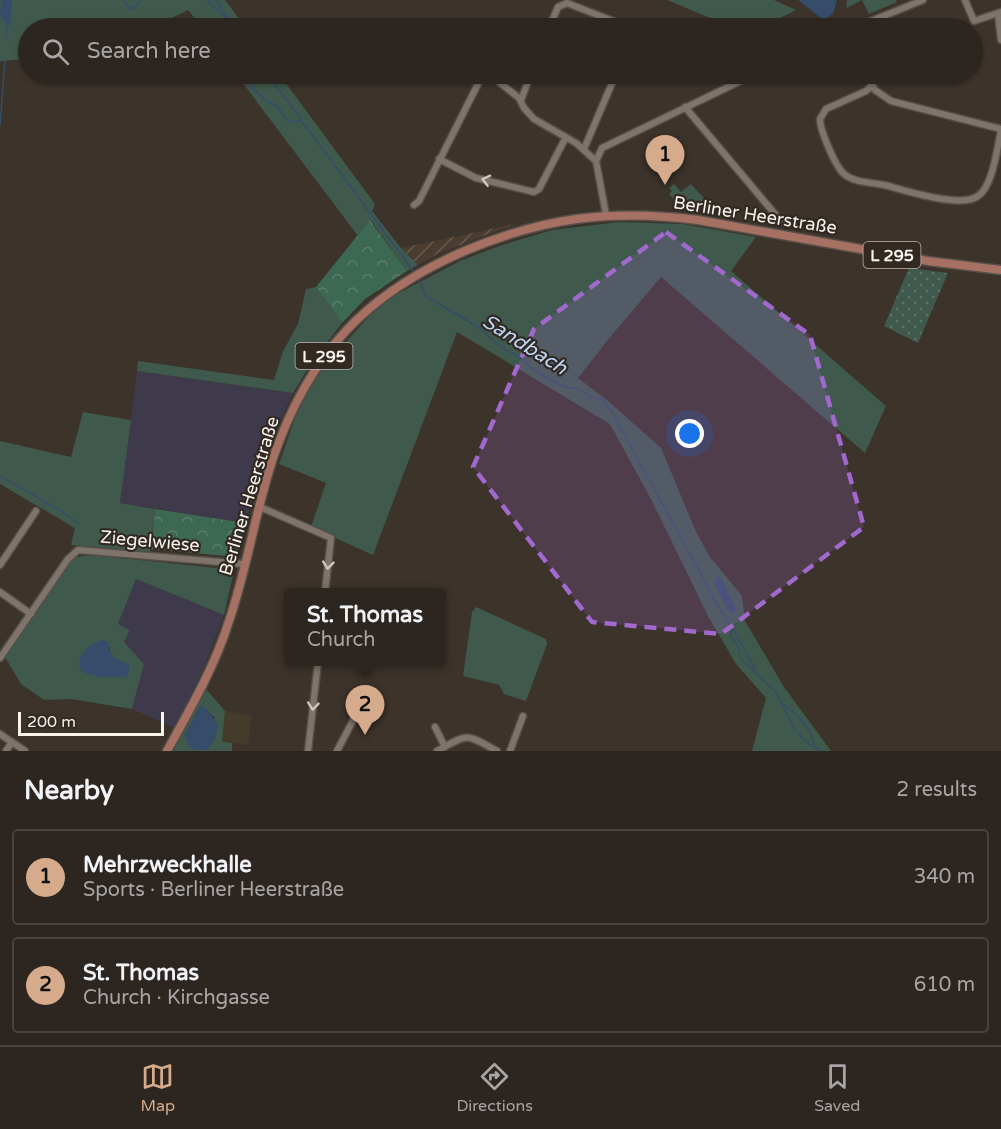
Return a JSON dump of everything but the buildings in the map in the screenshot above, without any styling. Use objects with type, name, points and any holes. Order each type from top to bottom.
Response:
[{"type":"main road","name":"Berliner Heerstraße","points":[[167,751],[229,624],[273,459],[292,411],[318,364],[358,318],[383,296],[422,271],[481,244],[525,230],[560,221],[606,215],[680,218],[928,261],[1001,270]]},
{"type":"street","points":[[879,18],[923,0]]},
{"type":"street","points":[[964,0],[973,18]]},
{"type":"street","points":[[553,18],[558,7],[567,3],[605,18]]},
{"type":"street","points":[[983,18],[999,13],[1001,39]]},
{"type":"street","points":[[414,205],[478,84]]},
{"type":"street","points":[[501,84],[521,100],[524,108],[534,118],[584,149],[596,161]]},
{"type":"street","points":[[521,100],[527,84]]},
{"type":"street","points":[[584,149],[612,84]]},
{"type":"street","points":[[606,215],[596,161],[599,152],[607,144],[733,84]]},
{"type":"street","points":[[872,86],[885,98],[897,103],[1001,130],[987,185],[981,194],[972,199],[956,200],[917,194],[853,179],[845,174],[837,164],[824,135],[820,119],[826,109],[872,86]]},
{"type":"street","points":[[685,107],[780,220]]},
{"type":"street","points":[[440,159],[476,178],[534,192],[539,189],[566,137]]},
{"type":"street","points":[[260,507],[331,538],[325,588]]},
{"type":"street","points":[[0,565],[36,511]]},
{"type":"street","name":"Ziegelwiese","points":[[0,658],[68,559],[78,550],[244,564]]},
{"type":"street","points":[[0,592],[31,614]]},
{"type":"street","points":[[308,751],[318,666]]},
{"type":"street","points":[[337,751],[358,711]]},
{"type":"street","points":[[510,751],[523,716]]},
{"type":"street","points":[[435,727],[445,747]]},
{"type":"street","points":[[0,734],[25,751]]},
{"type":"street","points":[[437,751],[467,736],[496,751]]},
{"type":"street","points":[[6,751],[12,742]]},
{"type":"highlighted area","points":[[666,232],[810,335],[864,527],[721,634],[592,622],[473,467],[534,329]]},
{"type":"shaded area","points":[[515,224],[437,254],[418,265],[401,248]]},
{"type":"shaded area","points":[[137,371],[293,393],[264,458],[245,523],[120,503]]},
{"type":"shaded area","points":[[136,579],[224,615],[197,686],[175,728],[132,709],[144,664],[124,642],[118,624]]},
{"type":"shaded area","points":[[225,711],[252,715],[248,745],[222,741]]},
{"type":"green space","points":[[0,0],[225,0],[238,18],[195,18],[188,10],[172,18],[18,18],[18,60],[0,61]]},
{"type":"green space","points":[[667,0],[774,0],[796,10],[780,18],[710,18]]},
{"type":"green space","points":[[847,0],[862,0],[846,8]]},
{"type":"green space","points":[[862,0],[896,0],[897,2],[869,14]]},
{"type":"green space","points":[[244,84],[286,84],[375,204],[372,211],[401,248],[418,265],[407,271],[371,220],[358,236]]},
{"type":"green space","points":[[674,184],[681,192],[691,184],[712,207],[676,202],[669,194],[672,191],[669,188]]},
{"type":"green space","points":[[370,220],[407,271],[365,299],[342,323],[316,287]]},
{"type":"green space","points":[[619,222],[682,224],[756,237],[731,271],[886,406],[865,453],[661,277],[578,378],[607,400],[661,448],[696,532],[710,557],[742,596],[745,621],[784,687],[831,751],[752,751],[766,698],[736,664],[708,616],[652,501],[610,424],[457,332],[373,555],[311,527],[326,483],[279,464],[295,418],[323,368],[370,315],[395,295],[460,261],[499,246],[552,230]]},
{"type":"green space","points":[[909,268],[948,273],[918,343],[884,326]]},
{"type":"green space","points":[[316,287],[342,323],[312,362],[293,393],[137,371],[138,361],[274,380],[283,351],[298,324],[306,289]]},
{"type":"green space","points":[[83,412],[131,420],[120,503],[155,509],[150,552],[71,545],[75,528],[0,484],[0,441],[71,457]]},
{"type":"green space","points":[[155,509],[245,523],[237,557],[151,549]]},
{"type":"green space","points":[[91,555],[227,569],[233,575],[224,615],[136,579],[118,624],[130,630],[124,642],[144,664],[132,709],[71,699],[44,700],[21,684],[5,657],[69,562],[76,557]],"holes":[[[110,647],[110,653],[114,658],[129,665],[81,656]]]},
{"type":"green space","points":[[476,607],[546,639],[547,644],[526,701],[504,694],[499,685],[463,676],[472,612]]},
{"type":"green space","points":[[206,689],[225,711],[222,741],[232,743],[232,751],[173,751]],"holes":[[[201,705],[215,718],[185,735]]]},
{"type":"water","points":[[1,0],[12,0],[10,25],[7,27],[0,13]]},
{"type":"water","points":[[798,0],[837,0],[833,14],[820,18]]},
{"type":"water","points":[[718,576],[723,581],[736,610],[732,613],[727,609],[714,583]]},
{"type":"water","points":[[103,640],[108,642],[110,653],[115,658],[129,665],[126,677],[100,677],[82,672],[81,656],[88,648]]},
{"type":"water","points":[[201,705],[207,709],[218,725],[214,741],[207,750],[189,747],[185,735]]},
{"type":"waterway","name":"Sandbach","points":[[123,0],[130,9],[140,0]]},
{"type":"waterway","name":"Sandbach","points":[[207,0],[226,18]]},
{"type":"waterway","points":[[216,0],[228,18]]},
{"type":"waterway","points":[[6,38],[7,27]]},
{"type":"waterway","points":[[0,125],[5,60]]},
{"type":"waterway","name":"Sandbach","points":[[253,84],[254,90],[268,102],[277,106],[288,121],[301,120],[414,272]]},
{"type":"waterway","points":[[275,84],[301,119]]},
{"type":"waterway","name":"Sandbach","points":[[418,278],[426,296],[478,327],[501,347],[523,359],[530,367],[564,387],[580,389],[590,397],[603,400],[613,414],[731,626],[730,635],[738,645],[740,658],[776,692],[794,729],[809,744],[822,751]]},
{"type":"waterway","points":[[0,476],[78,523]]},
{"type":"waterway","points":[[733,629],[756,670]]},
{"type":"waterway","points":[[782,703],[807,727],[814,746]]},
{"type":"place","name":"Mehrzweckhalle","points":[[665,185]]},
{"type":"place","name":"St. Thomas","points":[[365,735]]}]
